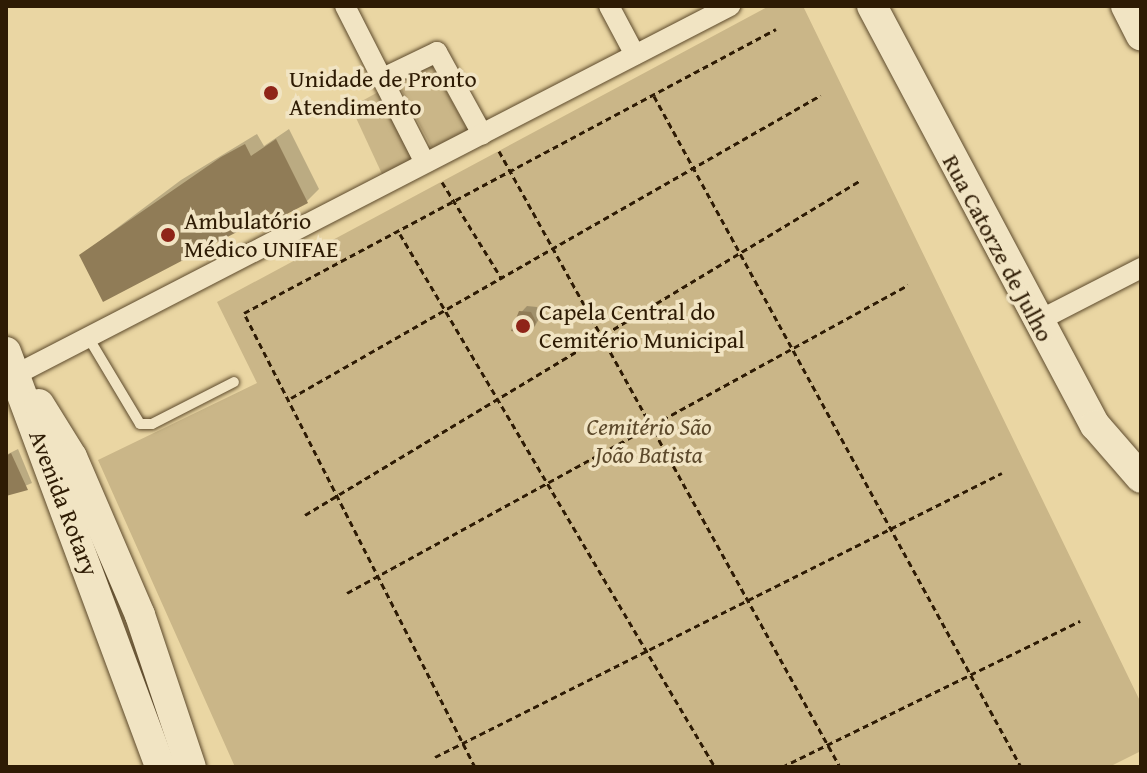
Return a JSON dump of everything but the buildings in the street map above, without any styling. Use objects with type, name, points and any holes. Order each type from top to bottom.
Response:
[{"type":"main road","name":"Rua Catorze de Julho","points":[[872,6],[1036,322],[1095,425],[1141,478]]},
{"type":"main road","points":[[1126,6],[1141,35]]},
{"type":"main road","name":"Avenida Rotary","points":[[10,364],[160,767]]},
{"type":"main road","name":"Avenida Rotary","points":[[10,364],[51,418],[72,457],[140,615],[191,767]]},
{"type":"street","points":[[345,6],[425,163]]},
{"type":"street","points":[[609,6],[635,55]]},
{"type":"street","points":[[10,364],[88,337],[730,6]]},
{"type":"street","points":[[383,78],[437,52],[482,134]]},
{"type":"street","points":[[1036,322],[1141,268]]},
{"type":"lane","points":[[88,337],[140,424],[152,424],[234,382]]},
{"type":"path","points":[[475,767],[291,398],[244,313],[400,234],[776,29]]},
{"type":"path","points":[[291,398],[821,95]]},
{"type":"path","points":[[654,96],[1021,767]]},
{"type":"path","points":[[499,151],[605,335],[840,767]]},
{"type":"path","points":[[305,515],[861,180]]},
{"type":"path","points":[[442,182],[502,279]]},
{"type":"path","points":[[400,234],[651,653],[715,767]]},
{"type":"path","points":[[347,593],[908,285]]},
{"type":"path","points":[[435,757],[651,653],[1002,473]]},
{"type":"path","points":[[782,767],[1080,621]]},
{"type":"green space","name":"Cemitério São João Batista","points":[[769,6],[803,6],[1141,703],[1141,751],[1109,767],[235,767],[98,460],[257,383],[217,302]]},
{"type":"green space","points":[[431,64],[468,130],[432,148],[397,82]]},
{"type":"green space","points":[[380,91],[413,159],[382,174],[351,107]]},
{"type":"place","name":"Unidade de Pronto Atendimento","points":[[271,93]]},
{"type":"place","name":"Ambulatório Médico UNIFAE","points":[[168,235]]},
{"type":"place","name":"Capela Central do Cemitério Municipal","points":[[523,326]]}]
